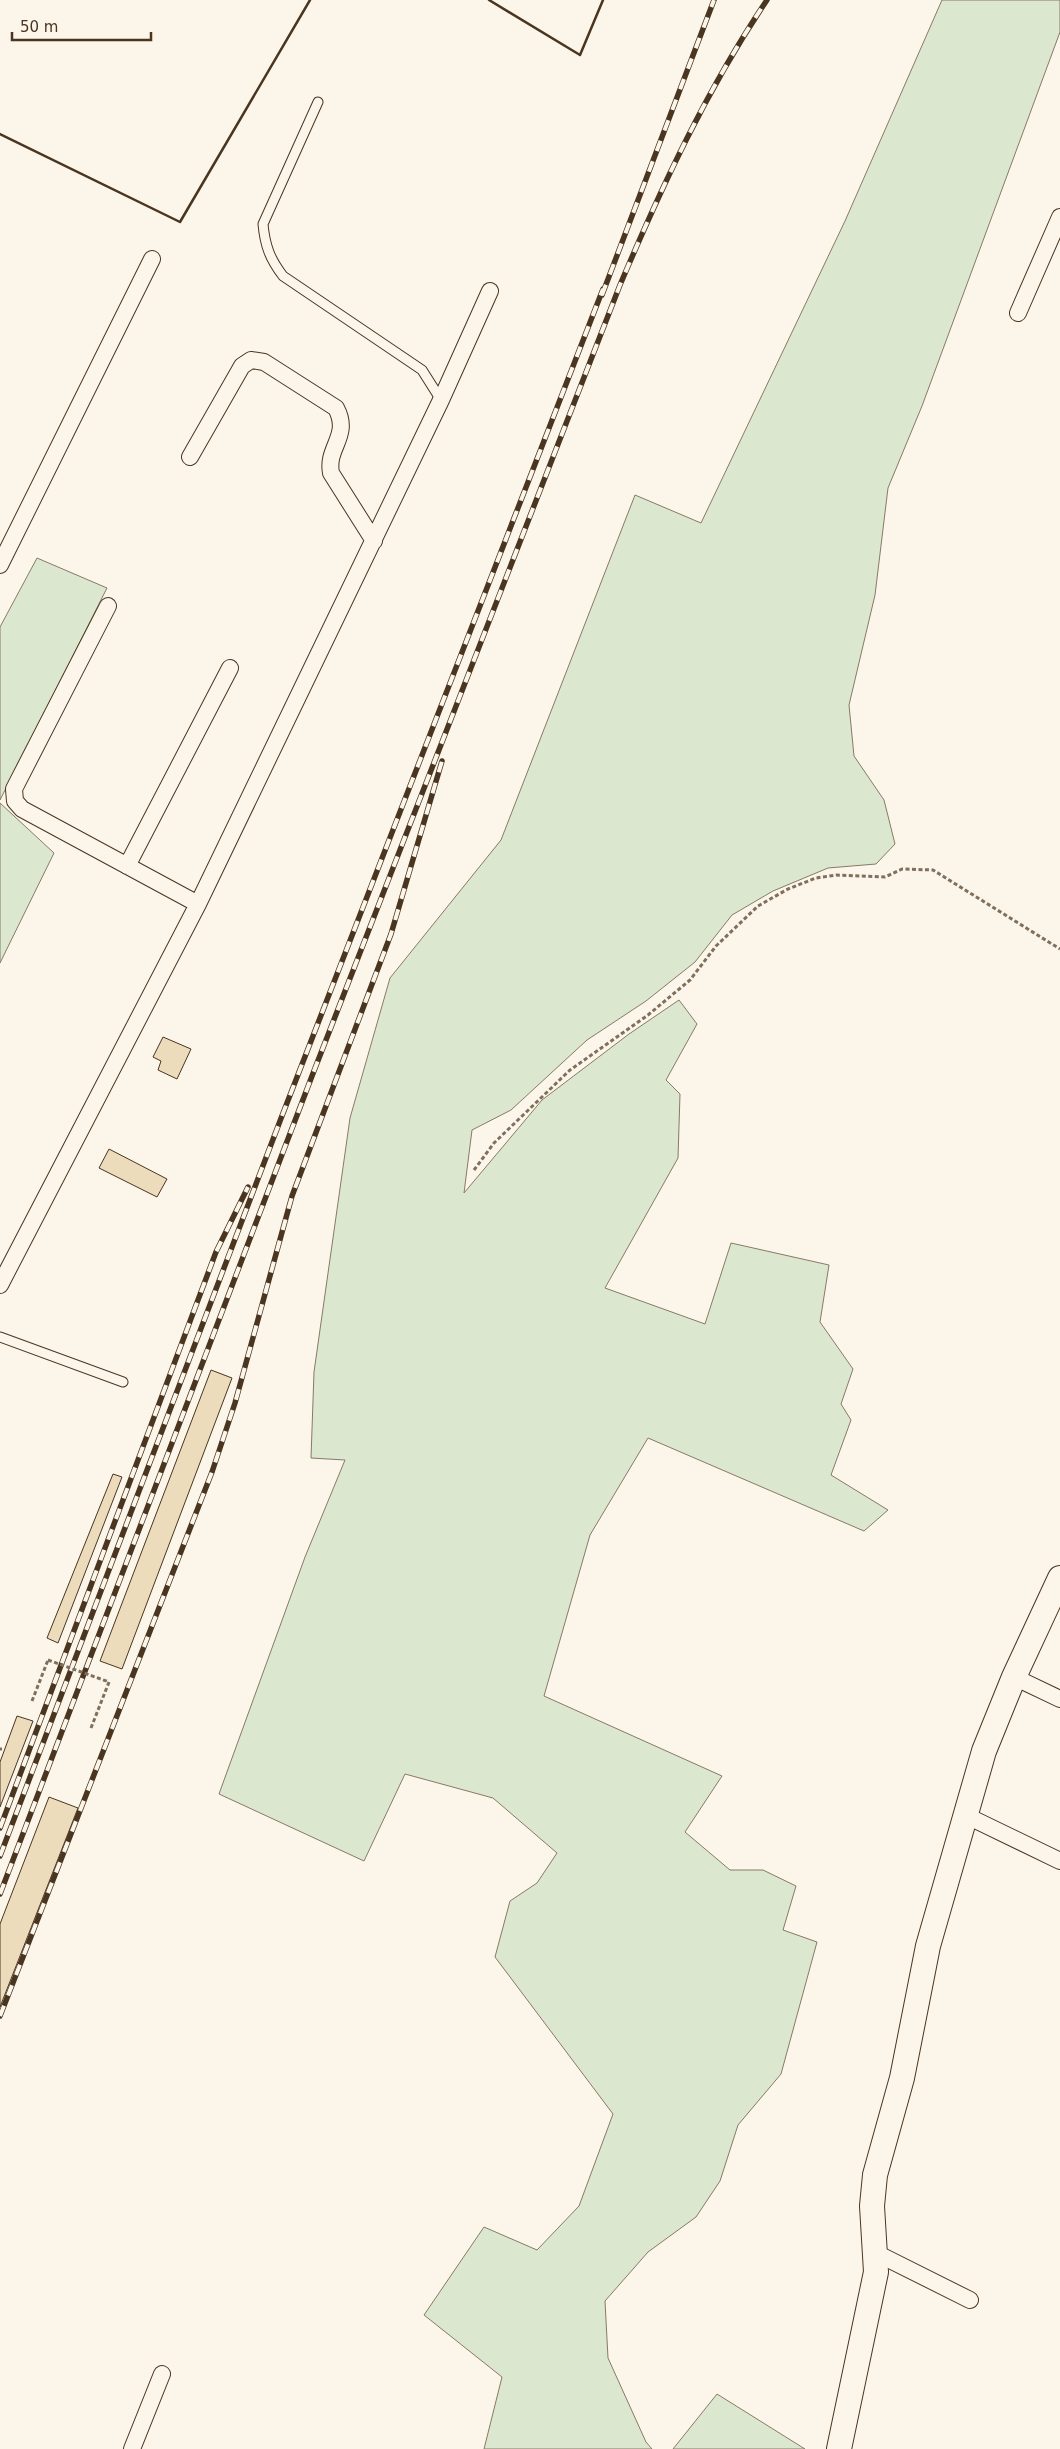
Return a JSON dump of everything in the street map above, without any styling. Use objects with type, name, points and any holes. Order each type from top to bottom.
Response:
[{"type":"street","points":[[1018,313],[1060,216]]},
{"type":"street","points":[[0,566],[152,259]]},
{"type":"street","points":[[0,1286],[198,904],[374,541],[490,291]]},
{"type":"street","points":[[190,458],[242,366],[251,360],[264,362],[336,408],[341,418],[341,431],[329,463],[330,472],[374,541]]},
{"type":"street","points":[[108,606],[14,789],[15,801],[22,809],[198,904]]},
{"type":"street","points":[[127,866],[230,668]]},
{"type":"street","points":[[839,2449],[876,2272],[872,2206],[875,2175],[902,2078],[928,1946],[984,1752],[1014,1677],[1060,1578]]},
{"type":"street","points":[[1014,1677],[1060,1699]]},
{"type":"street","points":[[965,1815],[1060,1861]]},
{"type":"street","points":[[876,2253],[970,2300]]},
{"type":"street","points":[[132,2449],[162,2374]]},
{"type":"lane","points":[[318,102],[264,224],[265,244],[270,259],[283,276],[422,370],[441,400]]},
{"type":"lane","points":[[0,1337],[123,1382]]},
{"type":"path","points":[[474,1170],[494,1143],[570,1070],[648,1015],[690,980],[716,946],[758,906],[788,889],[816,878],[836,875],[886,877],[902,869],[933,870],[1060,949]]},
{"type":"path","points":[[32,1700],[48,1660],[109,1682],[91,1728]]},
{"type":"green space","points":[[942,0],[1060,0],[1060,32],[922,406],[888,488],[875,595],[849,705],[854,756],[884,800],[895,844],[876,864],[828,868],[773,891],[732,915],[695,962],[646,1001],[587,1040],[511,1110],[472,1130],[464,1193],[542,1100],[629,1034],[679,1000],[697,1024],[666,1080],[680,1094],[678,1158],[605,1288],[705,1324],[731,1243],[829,1265],[820,1322],[853,1369],[841,1404],[851,1420],[831,1475],[888,1510],[864,1531],[648,1438],[590,1535],[544,1696],[722,1776],[685,1832],[730,1870],[763,1870],[796,1886],[783,1930],[817,1942],[781,2074],[738,2125],[720,2181],[696,2217],[648,2252],[605,2301],[608,2358],[646,2442],[652,2449],[484,2449],[502,2377],[424,2315],[484,2227],[537,2250],[579,2206],[613,2114],[495,1957],[510,1901],[537,1883],[557,1853],[493,1798],[405,1774],[364,1861],[219,1794],[305,1557],[345,1460],[311,1458],[314,1372],[350,1118],[390,978],[501,840],[635,495],[701,523],[845,221]]},
{"type":"green space","points":[[37,558],[107,588],[0,800],[0,627]]},
{"type":"green space","points":[[0,803],[54,853],[0,963]]},
{"type":"green space","points":[[717,2394],[805,2449],[673,2449]]},
{"type":"building","points":[[163,1037],[191,1049],[177,1079],[158,1070],[161,1061],[153,1057]]},
{"type":"building","points":[[109,1149],[167,1179],[157,1197],[99,1168]]},
{"type":"building","points":[[211,1370],[232,1378],[122,1669],[100,1661]]},
{"type":"building","points":[[113,1474],[122,1477],[58,1643],[47,1638]]},
{"type":"building","points":[[17,1716],[33,1721],[0,1807],[0,1762]]},
{"type":"building","points":[[49,1797],[78,1808],[0,2007],[0,1924]]},
{"type":"railway","points":[[602,295],[714,0]]},
{"type":"railway","points":[[0,1894],[312,1076],[620,285],[652,211],[705,103],[767,0]]},
{"type":"railway","points":[[0,1856],[280,1121],[603,289]]},
{"type":"railway","points":[[0,2016],[212,1472],[235,1403],[292,1196],[391,934],[442,761]]},
{"type":"railway","points":[[0,1828],[216,1252],[248,1187]]},
{"type":"wall","points":[[0,134],[180,222],[310,0]]},
{"type":"wall","points":[[489,0],[580,55],[603,0]]}]
